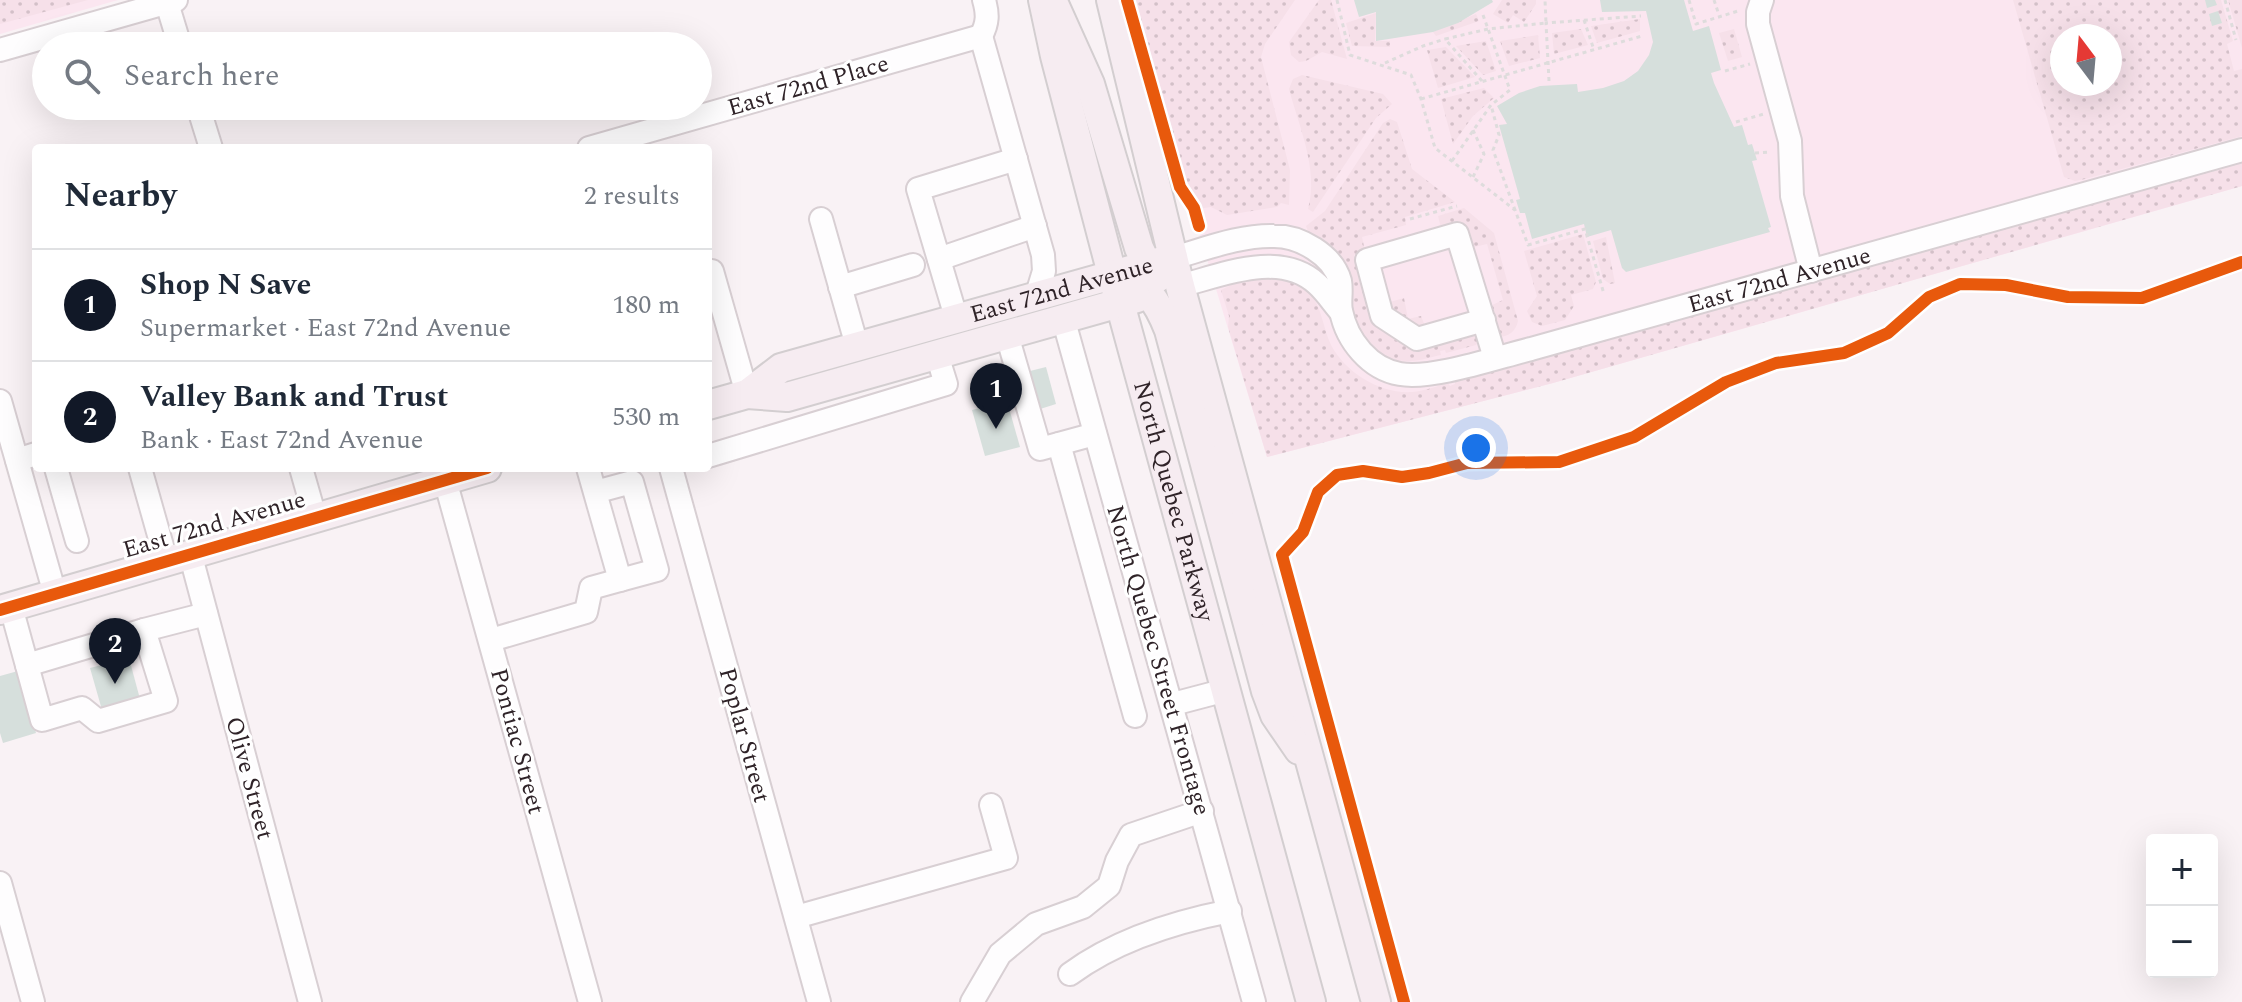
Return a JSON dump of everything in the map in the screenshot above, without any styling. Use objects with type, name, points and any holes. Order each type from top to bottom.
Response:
[{"type":"main road","name":"North Quebec Parkway","points":[[1043,0],[1112,274],[1311,1002]]},
{"type":"main road","points":[[1052,0],[1090,84],[1133,230],[1180,286],[1376,1002]]},
{"type":"main road","points":[[1111,0],[1160,261]]},
{"type":"main road","name":"East 72nd Avenue","points":[[747,394],[781,368],[1160,261]]},
{"type":"main road","points":[[1112,274],[1136,282],[1150,295],[1169,330],[1266,691],[1283,729],[1309,760]]},
{"type":"main road","name":"East 72nd Avenue","points":[[712,404],[747,394],[787,397],[1180,286]]},
{"type":"main road","name":"East 72nd Avenue","points":[[5,609],[315,517],[425,479],[464,472]]},
{"type":"street","points":[[984,0],[988,13],[981,36],[1044,262],[1037,294]]},
{"type":"street","points":[[1762,0],[1758,24],[1790,141],[1792,196],[1811,271]]},
{"type":"street","points":[[63,32],[172,1],[178,32]]},
{"type":"street","name":"East 72nd Place","points":[[712,113],[981,36]]},
{"type":"street","points":[[0,50],[32,41]]},
{"type":"street","points":[[202,120],[210,144]]},
{"type":"street","name":"East 72nd Place","points":[[603,144],[687,120]]},
{"type":"street","name":"East 72nd Avenue","points":[[1180,286],[1256,267],[1291,270],[1316,284],[1341,312],[1363,355],[1391,372],[1419,375],[1495,358],[2242,150]]},
{"type":"street","points":[[956,317],[918,189],[1016,159]]},
{"type":"street","points":[[821,219],[857,346]]},
{"type":"street","points":[[939,259],[1035,226]]},
{"type":"street","points":[[1484,320],[1417,339],[1382,316],[1367,260],[1457,234],[1484,320],[1495,358]]},
{"type":"street","name":"East 72nd Avenue","points":[[1160,261],[1250,237],[1276,235],[1293,239],[1321,253],[1333,266],[1340,281],[1341,312]]},
{"type":"street","points":[[840,287],[913,265]]},
{"type":"street","points":[[712,271],[747,394]]},
{"type":"street","name":"North Quebec Street Frontage","points":[[1063,318],[1254,1002]]},
{"type":"street","points":[[1007,335],[1040,449],[1095,434]]},
{"type":"street","points":[[712,455],[946,384],[937,355]]},
{"type":"street","points":[[0,401],[55,594]]},
{"type":"street","points":[[1059,444],[1135,716]]},
{"type":"street","points":[[57,472],[77,541]]},
{"type":"street","name":"Olive Street","points":[[142,472],[206,614],[310,1002]]},
{"type":"street","points":[[302,472],[315,517]]},
{"type":"street","points":[[589,472],[620,580]]},
{"type":"street","name":"Poplar Street","points":[[672,472],[819,1002]]},
{"type":"street","name":"Pontiac Street","points":[[425,479],[491,640],[590,1002]]},
{"type":"street","points":[[491,640],[586,612],[591,588],[657,570],[632,482],[595,492]]},
{"type":"street","points":[[5,609],[27,665],[42,720],[82,708],[98,721],[166,701],[144,630]]},
{"type":"street","points":[[27,665],[206,614]]},
{"type":"street","points":[[1173,704],[1226,690]]},
{"type":"street","points":[[796,917],[1006,858],[991,805]]},
{"type":"street","points":[[972,1002],[1000,954],[1036,924],[1083,907],[1109,886],[1117,861],[1131,835],[1202,811]]},
{"type":"street","points":[[0,883],[33,1002]]},
{"type":"street","points":[[1070,974],[1094,958],[1138,937],[1230,911]]},
{"type":"path","points":[[1337,0],[1350,55],[1411,75],[1435,148],[1515,210]]},
{"type":"path","points":[[1545,0],[1549,81]]},
{"type":"path","points":[[1689,0],[1696,24],[1740,10]]},
{"type":"path","points":[[1714,0],[1720,17]]},
{"type":"path","points":[[2225,0],[2236,40]]},
{"type":"path","points":[[1452,161],[1491,105],[1510,90],[1483,15]]},
{"type":"path","points":[[1383,64],[1423,46],[1488,29],[1641,16]]},
{"type":"path","points":[[1584,20],[1594,50]]},
{"type":"path","points":[[1421,99],[1642,36]]},
{"type":"path","points":[[1445,39],[1482,81]]},
{"type":"path","points":[[1725,71],[1754,63]]},
{"type":"path","points":[[1491,105],[1499,135],[1493,150],[1528,245],[1585,229],[1604,294]]},
{"type":"path","points":[[1736,122],[1768,113]]},
{"type":"path","points":[[1473,130],[1484,154]]},
{"type":"path","points":[[1473,177],[1484,154],[1493,150]]},
{"type":"path","points":[[1755,153],[1779,152]]},
{"type":"path","points":[[1410,219],[1457,206]]},
{"type":"shaded area","points":[[0,0],[118,0],[0,34]]},
{"type":"shaded area","points":[[0,0],[88,0],[0,24]]},
{"type":"shaded area","points":[[1131,0],[1295,0],[1265,44],[1261,57],[1290,170],[1289,205],[1281,203],[1277,207],[1227,215],[1211,207],[1197,209],[1196,200],[1184,185]]},
{"type":"shaded area","points":[[1133,0],[2242,0],[2242,186],[1553,383],[1267,457],[1192,210]]},
{"type":"shaded area","points":[[1319,0],[1331,0],[1347,59],[1322,52],[1299,62],[1291,55],[1289,42]]},
{"type":"shaded area","points":[[1502,0],[1536,0],[1536,4],[1524,22],[1513,15],[1508,23],[1493,14]]},
{"type":"shaded area","points":[[2013,0],[2221,0],[2233,41],[2227,44],[2234,71],[2242,69],[2242,136],[2075,181],[2064,177]]},
{"type":"shaded area","points":[[2228,0],[2242,0],[2242,48]]},
{"type":"shaded area","points":[[1376,13],[1375,41],[1390,41],[1390,47],[1352,46],[1346,23]]},
{"type":"shaded area","points":[[1476,14],[1479,21],[1436,36],[1433,32]]},
{"type":"shaded area","points":[[1640,19],[1640,31],[1597,43],[1591,26]]},
{"type":"shaded area","points":[[1581,29],[1588,45],[1554,54],[1552,33]]},
{"type":"shaded area","points":[[1734,29],[1742,57],[1728,61],[1719,33]]},
{"type":"shaded area","points":[[1538,35],[1540,58],[1509,66],[1500,41]]},
{"type":"shaded area","points":[[1486,41],[1496,71],[1483,75],[1456,46]]},
{"type":"shaded area","points":[[1446,47],[1475,77],[1438,88],[1427,50]]},
{"type":"shaded area","points":[[1302,75],[1383,94],[1392,104],[1376,118],[1313,212],[1308,209],[1311,194],[1309,164],[1289,89],[1293,79]]},
{"type":"shaded area","points":[[1484,88],[1494,98],[1473,116],[1453,144],[1441,99]]},
{"type":"shaded area","points":[[1390,119],[1397,122],[1412,169],[1455,202],[1405,217],[1406,225],[1362,237],[1365,251],[1354,255],[1374,316],[1394,339],[1407,345],[1425,347],[1475,335],[1479,341],[1476,345],[1446,353],[1445,350],[1440,351],[1441,355],[1414,361],[1390,358],[1375,350],[1363,337],[1347,302],[1332,247],[1309,234],[1306,226],[1325,211],[1383,123]]},
{"type":"shaded area","points":[[2242,162],[2242,186],[1553,383],[1267,457],[1228,327],[1229,316],[1221,290],[1239,281],[1248,282],[1248,279],[1256,278],[1281,277],[1297,282],[1314,299],[1331,345],[1345,364],[1376,385],[1400,392],[1417,391],[1448,383],[1450,386],[1455,382]]},
{"type":"shaded area","points":[[1464,208],[1494,233],[1518,321],[1514,330],[1500,337],[1490,306],[1503,300],[1487,244],[1474,247],[1466,230],[1441,228],[1438,216]]},
{"type":"shaded area","points":[[1583,234],[1596,282],[1593,289],[1571,295],[1574,306],[1565,320],[1542,326],[1532,322],[1527,311],[1537,296],[1524,251]]},
{"type":"shaded area","points":[[1606,237],[1615,283],[1610,284],[1603,279],[1593,241]]},
{"type":"shaded area","points":[[1404,298],[1408,319],[1421,316],[1425,326],[1408,322],[1392,308],[1390,302]]},
{"type":"building","points":[[1354,0],[1493,2],[1458,23],[1433,32],[1376,41],[1376,12],[1359,17]]},
{"type":"building","points":[[1600,0],[1684,0],[1693,31],[1709,26],[1721,70],[1711,73],[1734,127],[1742,125],[1748,145],[1752,144],[1757,160],[1752,161],[1770,232],[1626,272],[1622,268],[1611,230],[1587,237],[1584,224],[1532,239],[1525,213],[1520,213],[1516,200],[1520,199],[1499,125],[1507,124],[1497,106],[1519,93],[1540,86],[1577,84],[1578,92],[1624,81],[1638,71],[1649,55],[1653,42],[1646,11],[1602,12]]},
{"type":"building","points":[[2205,0],[2215,0],[2217,5],[2207,8]]},
{"type":"building","points":[[2218,11],[2222,23],[2212,26],[2209,14]]},
{"type":"building","points":[[1046,367],[1056,404],[1037,410],[1026,372]]},
{"type":"building","points":[[1007,401],[1020,447],[985,456],[972,410]]},
{"type":"building","points":[[129,658],[140,699],[102,710],[90,668]]},
{"type":"building","points":[[18,671],[36,733],[3,743],[0,733],[0,676]]},
{"type":"cycle path","points":[[1127,0],[1180,187],[1194,208],[1199,226]]},
{"type":"cycle path","points":[[1404,1002],[1282,555],[1303,532],[1318,492],[1337,475],[1363,471],[1402,477],[1467,463],[1559,462],[1634,437],[1726,382],[1776,363],[1844,353],[1888,333],[1929,297],[1960,284],[2006,285],[2068,297],[2142,298],[2242,262]]},
{"type":"cycle path","points":[[0,610],[473,472]]},
{"type":"place","name":"Shop N Save","points":[[996,429]]},
{"type":"place","name":"Valley Bank and Trust","points":[[115,684]]}]
